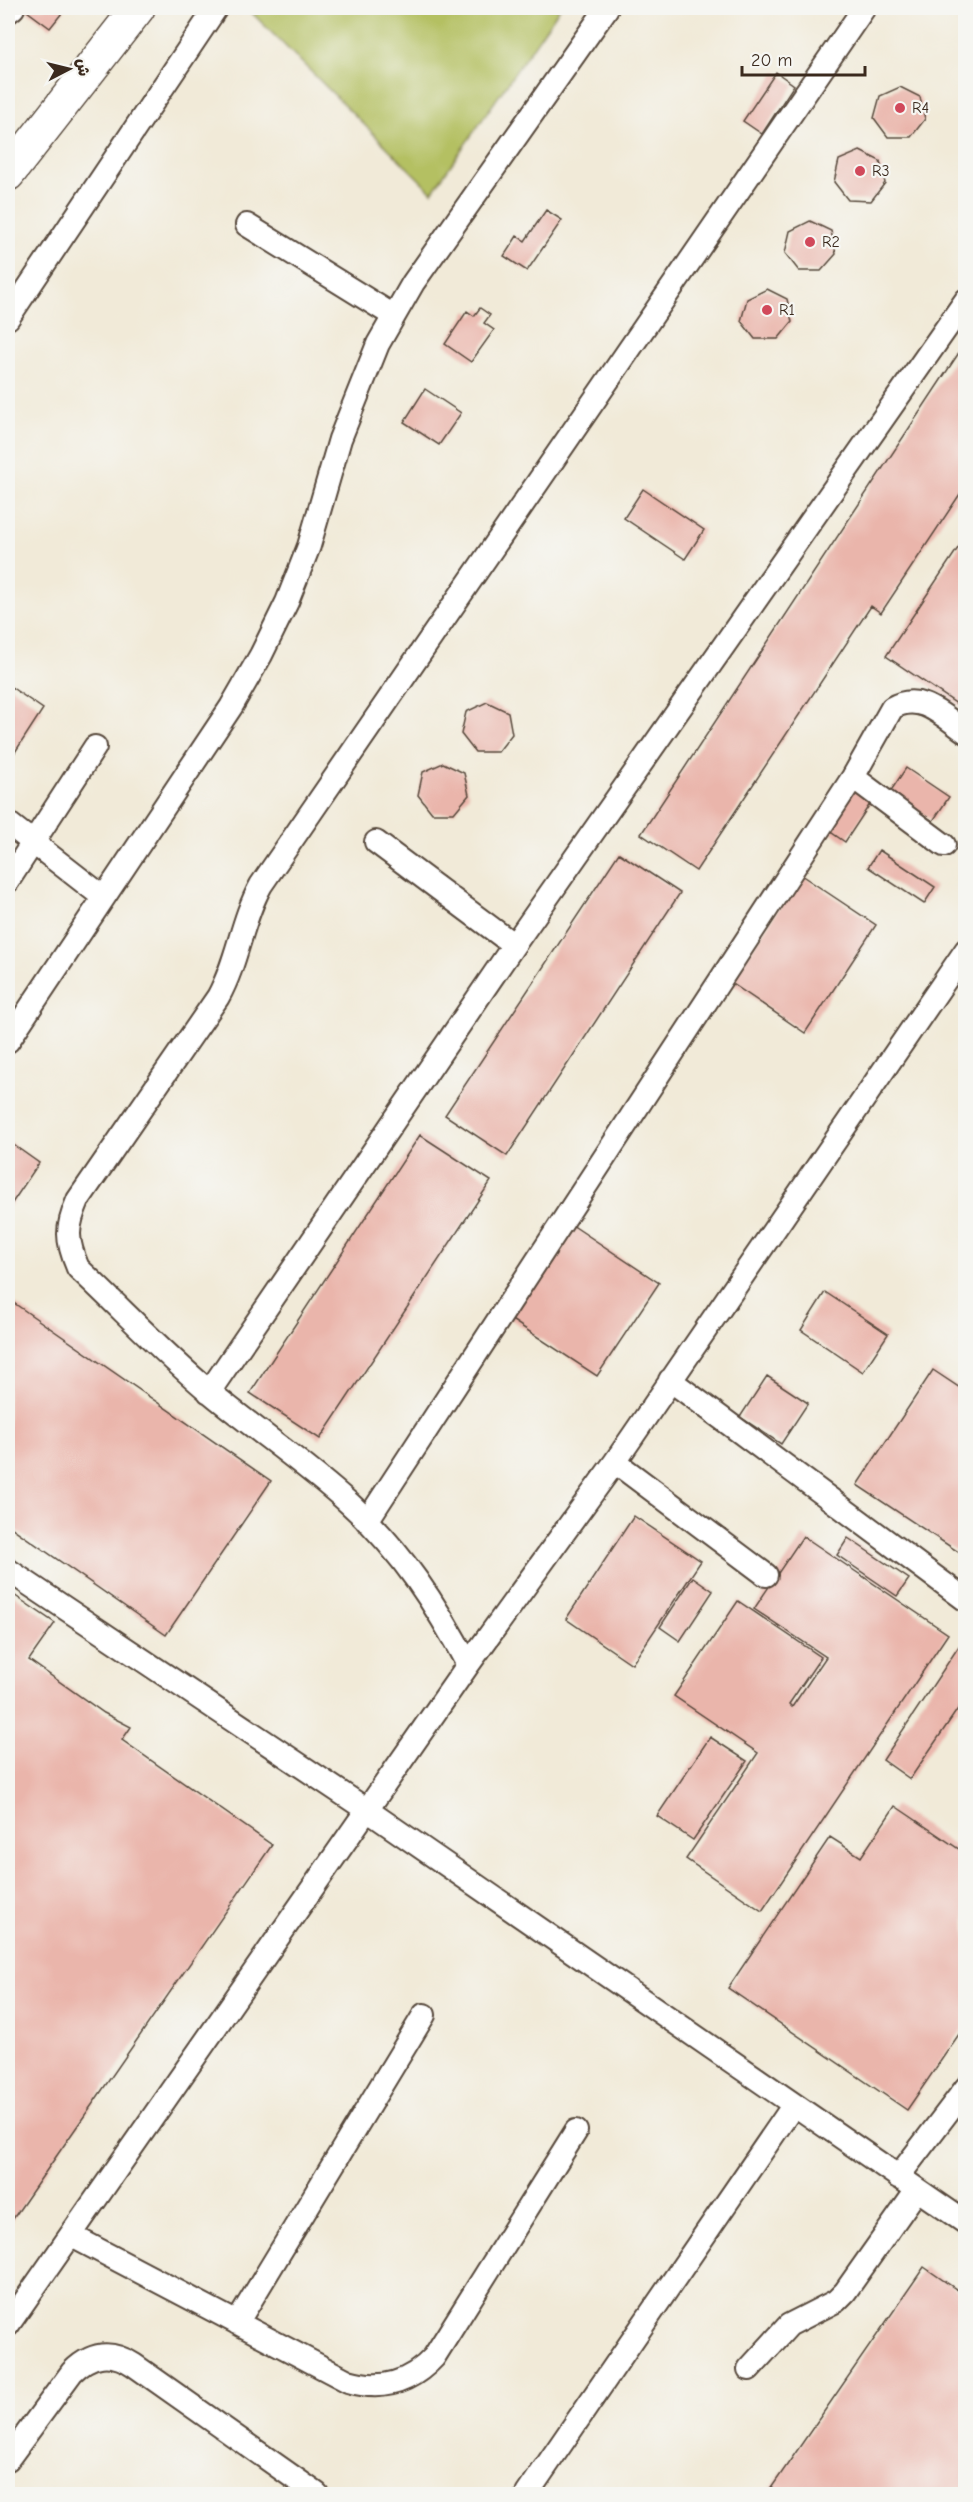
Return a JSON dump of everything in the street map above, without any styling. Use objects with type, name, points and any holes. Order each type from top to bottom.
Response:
[{"type":"street","points":[[8,174],[138,8]]},
{"type":"lane","points":[[8,12],[12,8]]},
{"type":"lane","points":[[8,318],[216,8]]},
{"type":"lane","points":[[8,1041],[231,707],[261,656],[287,602],[309,546],[340,439],[357,390],[413,283],[607,8]]},
{"type":"lane","points":[[468,1665],[445,1621],[418,1579],[367,1521],[313,1473],[209,1392],[78,1268],[68,1246],[69,1222],[78,1200],[218,997],[228,979],[248,911],[261,885],[864,8]]},
{"type":"lane","points":[[247,225],[394,316]]},
{"type":"lane","points":[[209,1392],[514,945],[966,300]]},
{"type":"lane","points":[[367,1521],[853,777],[892,708],[901,702],[922,702],[966,732]]},
{"type":"lane","points":[[8,881],[95,747]]},
{"type":"lane","points":[[853,777],[944,845]]},
{"type":"lane","points":[[8,823],[104,897]]},
{"type":"lane","points":[[376,842],[514,945]]},
{"type":"lane","points":[[8,2325],[468,1665],[615,1462],[966,950]]},
{"type":"lane","points":[[670,1380],[966,1600]]},
{"type":"lane","points":[[615,1462],[766,1575]]},
{"type":"lane","points":[[8,1570],[367,1810],[793,2106],[966,2223]]},
{"type":"lane","points":[[237,2323],[424,2015]]},
{"type":"lane","points":[[898,2177],[966,2088]]},
{"type":"lane","points":[[527,2494],[793,2106]]},
{"type":"lane","points":[[72,2236],[348,2381],[378,2386],[409,2379],[434,2357],[576,2132]]},
{"type":"lane","points":[[749,2369],[789,2325],[836,2301],[845,2292],[917,2190]]},
{"type":"lane","points":[[8,2459],[72,2372],[82,2362],[94,2356],[109,2355],[123,2358],[134,2365],[317,2494]]},
{"type":"green space","points":[[256,8],[560,8],[432,192],[251,12]]},
{"type":"building","points":[[23,8],[66,8],[50,28]]},
{"type":"building","points":[[776,72],[794,85],[762,134],[743,121]]},
{"type":"building","name":"R4","points":[[900,87],[920,97],[925,119],[911,137],[888,137],[874,118],[880,96]]},
{"type":"building","name":"R3","points":[[860,151],[880,161],[885,183],[871,201],[848,200],[834,182],[839,160]]},
{"type":"building","points":[[546,210],[562,220],[527,271],[504,256],[517,236],[525,241]]},
{"type":"building","name":"R2","points":[[810,221],[831,231],[836,254],[821,271],[799,271],[785,253],[790,231]]},
{"type":"building","name":"R1","points":[[767,289],[787,299],[792,322],[778,339],[755,339],[741,321],[747,299]]},
{"type":"building","points":[[480,308],[490,315],[484,323],[494,330],[471,362],[445,344],[467,311],[474,316]]},
{"type":"building","points":[[966,342],[966,485],[881,613],[871,606],[696,871],[641,834]]},
{"type":"building","points":[[425,389],[461,413],[439,445],[404,422]]},
{"type":"building","points":[[643,489],[704,530],[685,559],[624,518]]},
{"type":"building","points":[[966,536],[966,710],[886,656]]},
{"type":"building","points":[[8,685],[43,709],[8,763]]},
{"type":"building","points":[[487,702],[508,712],[512,734],[498,752],[475,752],[461,734],[466,712]]},
{"type":"building","points":[[443,763],[464,773],[469,795],[454,813],[432,813],[418,795],[423,772]]},
{"type":"building","points":[[906,768],[949,797],[933,821],[890,792]]},
{"type":"building","points":[[854,785],[874,798],[845,842],[825,828]]},
{"type":"building","points":[[879,850],[935,887],[924,904],[868,867]]},
{"type":"building","points":[[619,853],[680,893],[507,1156],[445,1115]]},
{"type":"building","points":[[801,875],[876,925],[805,1033],[730,982]]},
{"type":"building","points":[[420,1135],[491,1181],[320,1439],[250,1393]]},
{"type":"building","points":[[8,1141],[39,1163],[8,1209]]},
{"type":"building","points":[[566,1221],[659,1283],[597,1376],[504,1315]]},
{"type":"building","points":[[825,1292],[888,1334],[863,1372],[801,1330]]},
{"type":"building","points":[[8,1299],[271,1481],[166,1635],[8,1525]]},
{"type":"building","points":[[933,1370],[966,1392],[966,1557],[857,1485]]},
{"type":"building","points":[[767,1376],[808,1403],[781,1444],[740,1417]]},
{"type":"building","points":[[634,1516],[701,1561],[632,1664],[566,1619]]},
{"type":"building","points":[[803,1536],[948,1634],[762,1911],[686,1859],[758,1753],[674,1696],[738,1601],[821,1657],[789,1704],[792,1707],[826,1657],[754,1609]]},
{"type":"building","points":[[848,1538],[909,1579],[897,1596],[837,1555]]},
{"type":"building","points":[[693,1577],[713,1591],[680,1641],[660,1627]]},
{"type":"building","points":[[8,1591],[55,1623],[29,1660],[104,1713],[131,1727],[122,1740],[272,1845],[8,2226]]},
{"type":"building","points":[[959,1646],[966,1651],[966,1697],[910,1779],[883,1760]]},
{"type":"building","points":[[710,1737],[747,1761],[693,1840],[657,1816]]},
{"type":"building","points":[[895,1806],[966,1854],[966,2024],[907,2110],[728,1988],[830,1837],[861,1857]]},
{"type":"building","points":[[924,2267],[966,2296],[966,2494],[767,2494]]},
{"type":"place","name":"R4","points":[[900,108]]},
{"type":"place","name":"R3","points":[[860,171]]},
{"type":"place","name":"R2","points":[[810,242]]},
{"type":"place","name":"R1","points":[[767,310]]}]
